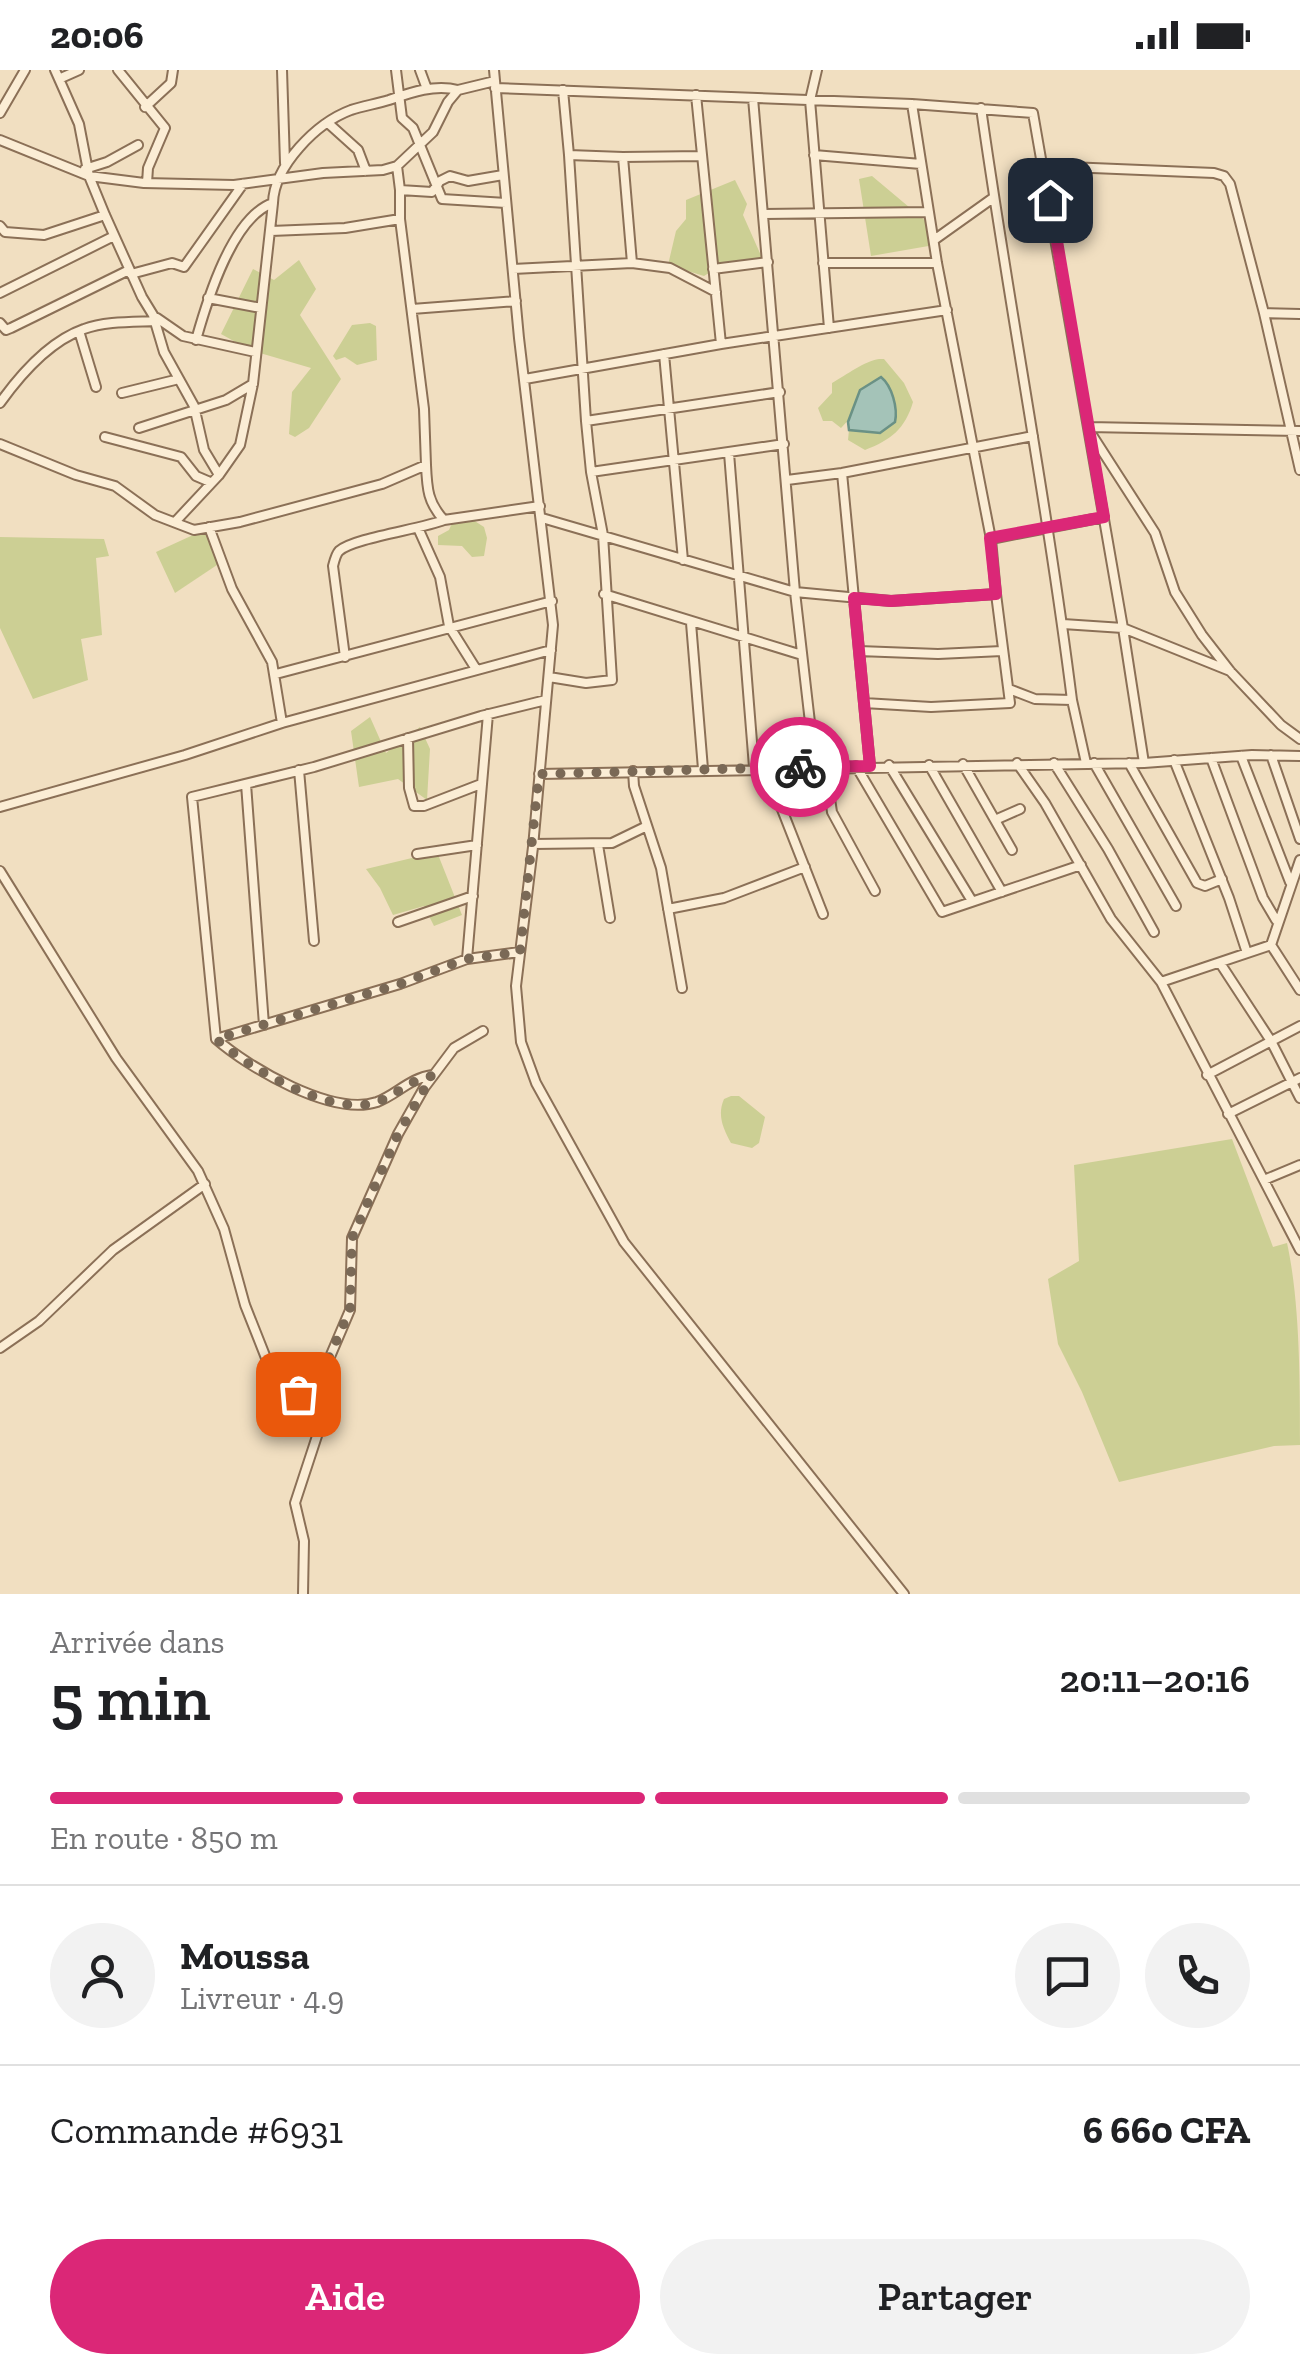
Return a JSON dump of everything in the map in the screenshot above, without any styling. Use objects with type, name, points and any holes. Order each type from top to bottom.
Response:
[{"type":"street","points":[[0,112],[25,70]]},
{"type":"street","points":[[79,70],[58,74],[79,124],[88,172],[154,318],[164,352],[195,412],[204,450],[219,476]]},
{"type":"street","points":[[118,70],[165,128],[148,168],[147,183]]},
{"type":"street","points":[[145,107],[171,84],[173,70]]},
{"type":"street","points":[[176,522],[219,476],[240,446],[253,384],[273,203],[284,163],[282,70]]},
{"type":"street","points":[[396,70],[402,118],[413,128],[446,201],[506,203]]},
{"type":"street","points":[[420,70],[426,90]]},
{"type":"street","points":[[494,70],[524,379],[552,601],[549,677],[516,1008],[526,1059],[606,1214],[652,1279],[904,1594]]},
{"type":"street","points":[[816,70],[810,100],[829,328]]},
{"type":"street","points":[[284,163],[328,124],[352,109],[445,87],[458,90],[495,84],[1033,113],[1144,762]]},
{"type":"street","points":[[0,140],[76,172],[147,183],[243,184],[366,171],[396,166],[419,147],[433,132],[458,90]]},
{"type":"street","points":[[549,677],[586,683],[612,680],[603,534],[586,421],[563,90]]},
{"type":"street","points":[[696,96],[721,344]]},
{"type":"street","points":[[753,98],[802,655],[820,766],[832,812],[875,891]]},
{"type":"street","points":[[864,702],[931,707],[1010,703],[990,538],[937,263],[912,104]]},
{"type":"street","points":[[980,108],[1049,529],[1072,700],[1090,762],[1176,906]]},
{"type":"street","points":[[328,124],[358,150],[366,171]]},
{"type":"street","points":[[88,172],[138,145]]},
{"type":"street","points":[[569,154],[623,158],[702,156]]},
{"type":"street","points":[[814,155],[921,164]]},
{"type":"street","points":[[623,158],[632,263]]},
{"type":"street","points":[[396,166],[424,409],[427,494],[432,508],[444,520]]},
{"type":"street","points":[[1044,166],[1224,176],[1230,184],[1295,431],[1300,470]]},
{"type":"street","points":[[438,188],[440,180],[450,176],[468,181],[503,175]]},
{"type":"street","points":[[0,324],[6,330],[11,328],[130,272],[172,262],[184,267],[243,184]]},
{"type":"street","points":[[400,190],[428,192],[438,188]]},
{"type":"street","points":[[934,240],[993,198]]},
{"type":"street","points":[[196,340],[221,266],[240,234],[263,207],[273,203]]},
{"type":"street","points":[[764,214],[929,212]]},
{"type":"street","points":[[0,226],[5,232],[44,235],[105,215]]},
{"type":"street","points":[[271,231],[344,228],[400,219]]},
{"type":"street","points":[[0,293],[114,236]]},
{"type":"street","points":[[713,270],[768,262]]},
{"type":"street","points":[[513,268],[632,263],[670,268],[716,292]]},
{"type":"street","points":[[823,263],[937,263]]},
{"type":"street","points":[[208,298],[261,308]]},
{"type":"street","points":[[412,309],[516,301]]},
{"type":"street","points":[[524,379],[948,310]]},
{"type":"street","points":[[1264,313],[1300,314]]},
{"type":"street","points":[[0,403],[20,376],[80,331],[154,318],[196,340],[255,352]]},
{"type":"street","points":[[80,331],[96,387]]},
{"type":"street","points":[[664,354],[683,560]]},
{"type":"street","points":[[122,393],[179,379]]},
{"type":"street","points":[[140,428],[195,412],[253,384]]},
{"type":"street","points":[[586,421],[780,392]]},
{"type":"street","points":[[1088,429],[1295,431]]},
{"type":"street","points":[[1088,429],[1155,533],[1175,592],[1230,671],[1300,739]]},
{"type":"street","points":[[106,436],[181,457],[196,476],[210,482]]},
{"type":"street","points":[[787,480],[1032,436]]},
{"type":"street","points":[[0,444],[76,475],[115,486],[156,515],[194,530],[382,484],[426,465]]},
{"type":"street","points":[[591,472],[784,444]]},
{"type":"street","points":[[729,453],[754,768]]},
{"type":"street","points":[[842,473],[870,766]]},
{"type":"street","points":[[345,656],[333,566],[337,554],[444,520],[540,506]]},
{"type":"street","points":[[990,538],[1104,517]]},
{"type":"street","points":[[542,518],[796,592],[891,601],[996,594]]},
{"type":"street","points":[[209,527],[232,589],[266,646],[276,674],[276,699],[282,723]]},
{"type":"street","points":[[418,528],[440,576],[449,626],[476,669]]},
{"type":"street","points":[[604,594],[802,655]]},
{"type":"street","points":[[276,674],[552,601]]},
{"type":"street","points":[[691,622],[702,769]]},
{"type":"street","points":[[1063,624],[1123,628],[1230,671]]},
{"type":"street","points":[[0,807],[282,723],[551,650]]},
{"type":"street","points":[[859,651],[938,654],[1002,650]]},
{"type":"street","points":[[1008,689],[1035,700],[1072,700]]},
{"type":"street","points":[[432,1076],[416,1079],[380,1101],[345,1102],[278,1081],[236,1058],[216,1039],[192,797],[546,700]]},
{"type":"street","points":[[466,959],[488,714]]},
{"type":"street","points":[[408,738],[409,788],[414,806],[424,806],[481,784]]},
{"type":"street","points":[[1272,755],[1300,839]]},
{"type":"street","points":[[1241,756],[1291,884]]},
{"type":"street","points":[[539,774],[1300,756]]},
{"type":"street","points":[[1210,758],[1277,922]]},
{"type":"street","points":[[1174,760],[1247,953]]},
{"type":"street","points":[[1130,762],[1198,883],[1205,886],[1222,879]]},
{"type":"street","points":[[1054,763],[1108,848],[1154,932]]},
{"type":"street","points":[[964,764],[1012,850]]},
{"type":"street","points":[[1017,764],[1111,919],[1161,982],[1300,1250]]},
{"type":"street","points":[[890,765],[972,902]]},
{"type":"street","points":[[929,765],[1002,892]]},
{"type":"street","points":[[856,766],[940,911],[1081,864]]},
{"type":"street","points":[[770,767],[774,788],[823,914]]},
{"type":"street","points":[[300,770],[314,941]]},
{"type":"street","points":[[633,771],[634,786],[661,868],[682,988]]},
{"type":"street","points":[[246,784],[264,1024]]},
{"type":"street","points":[[995,820],[1020,809]]},
{"type":"street","points":[[534,844],[612,844],[647,826]]},
{"type":"street","points":[[416,854],[477,844]]},
{"type":"street","points":[[598,845],[610,918]]},
{"type":"street","points":[[1300,860],[1271,944],[1300,990]]},
{"type":"street","points":[[668,909],[724,898],[805,868]]},
{"type":"street","points":[[0,871],[116,1058],[194,1163],[229,1245],[245,1305],[266,1358],[312,1407]]},
{"type":"street","points":[[398,922],[473,896]]},
{"type":"street","points":[[1161,982],[1271,944]]},
{"type":"street","points":[[216,1039],[415,979],[466,959],[520,952]]},
{"type":"street","points":[[1220,962],[1296,1080],[1300,1098]]},
{"type":"street","points":[[1207,1074],[1300,1026]]},
{"type":"street","points":[[303,1594],[304,1540],[294,1503],[317,1436],[312,1407],[316,1387],[350,1310],[352,1238],[398,1134],[432,1076],[454,1048],[482,1031]]},
{"type":"street","points":[[1228,1114],[1296,1080]]},
{"type":"street","points":[[1264,1180],[1300,1165]]},
{"type":"street","points":[[0,1348],[38,1321],[114,1250],[205,1184]]},
{"type":"green space","points":[[872,176],[934,228],[940,244],[871,256],[859,179]]},
{"type":"green space","points":[[735,180],[747,204],[743,215],[763,260],[742,265],[727,262],[704,276],[668,265],[676,231],[686,219],[686,200]]},
{"type":"green space","points":[[299,260],[316,289],[300,315],[341,379],[309,428],[295,437],[289,434],[292,392],[311,368],[250,350],[221,334],[253,269],[274,280]]},
{"type":"green space","points":[[352,325],[376,326],[377,360],[357,365],[345,357],[336,360],[333,356]]},
{"type":"green space","points":[[884,359],[904,383],[913,402],[896,432],[865,450],[848,440],[849,430],[873,431],[895,422],[890,391],[861,390],[853,415],[841,428],[832,421],[823,421],[818,408],[832,393],[832,383]]},
{"type":"green space","points":[[470,518],[484,527],[484,556],[472,557],[462,546],[438,545],[438,536],[449,530],[453,521]]},
{"type":"green space","points":[[204,530],[220,563],[175,593],[156,552]]},
{"type":"green space","points":[[0,537],[104,539],[109,556],[96,558],[102,635],[81,639],[88,680],[33,699],[0,628]]},
{"type":"green space","points":[[370,717],[386,753],[420,727],[430,749],[427,800],[398,779],[359,787],[351,731]]},
{"type":"green space","points":[[437,852],[462,915],[434,926],[424,906],[393,915],[366,869]]},
{"type":"green space","points":[[739,1096],[765,1117],[759,1143],[752,1148],[731,1143],[726,1132],[721,1111],[724,1099]]},
{"type":"green space","points":[[1232,1139],[1273,1247],[1287,1243],[1297,1316],[1300,1445],[1274,1446],[1119,1482],[1058,1344],[1048,1279],[1079,1261],[1074,1165]]},
{"type":"water","points":[[881,377],[893,398],[895,422],[880,433],[849,430],[848,422],[860,390]]},
{"type":"way so far","points":[[298,1394],[312,1407],[316,1387],[350,1310],[352,1238],[398,1134],[432,1076],[416,1079],[380,1101],[345,1102],[278,1081],[236,1058],[216,1039],[400,984],[466,959],[520,952],[539,774],[800,767]]},
{"type":"route","points":[[800,767],[870,766],[854,598],[891,601],[996,594],[990,538],[1104,517],[1050,200]]}]
